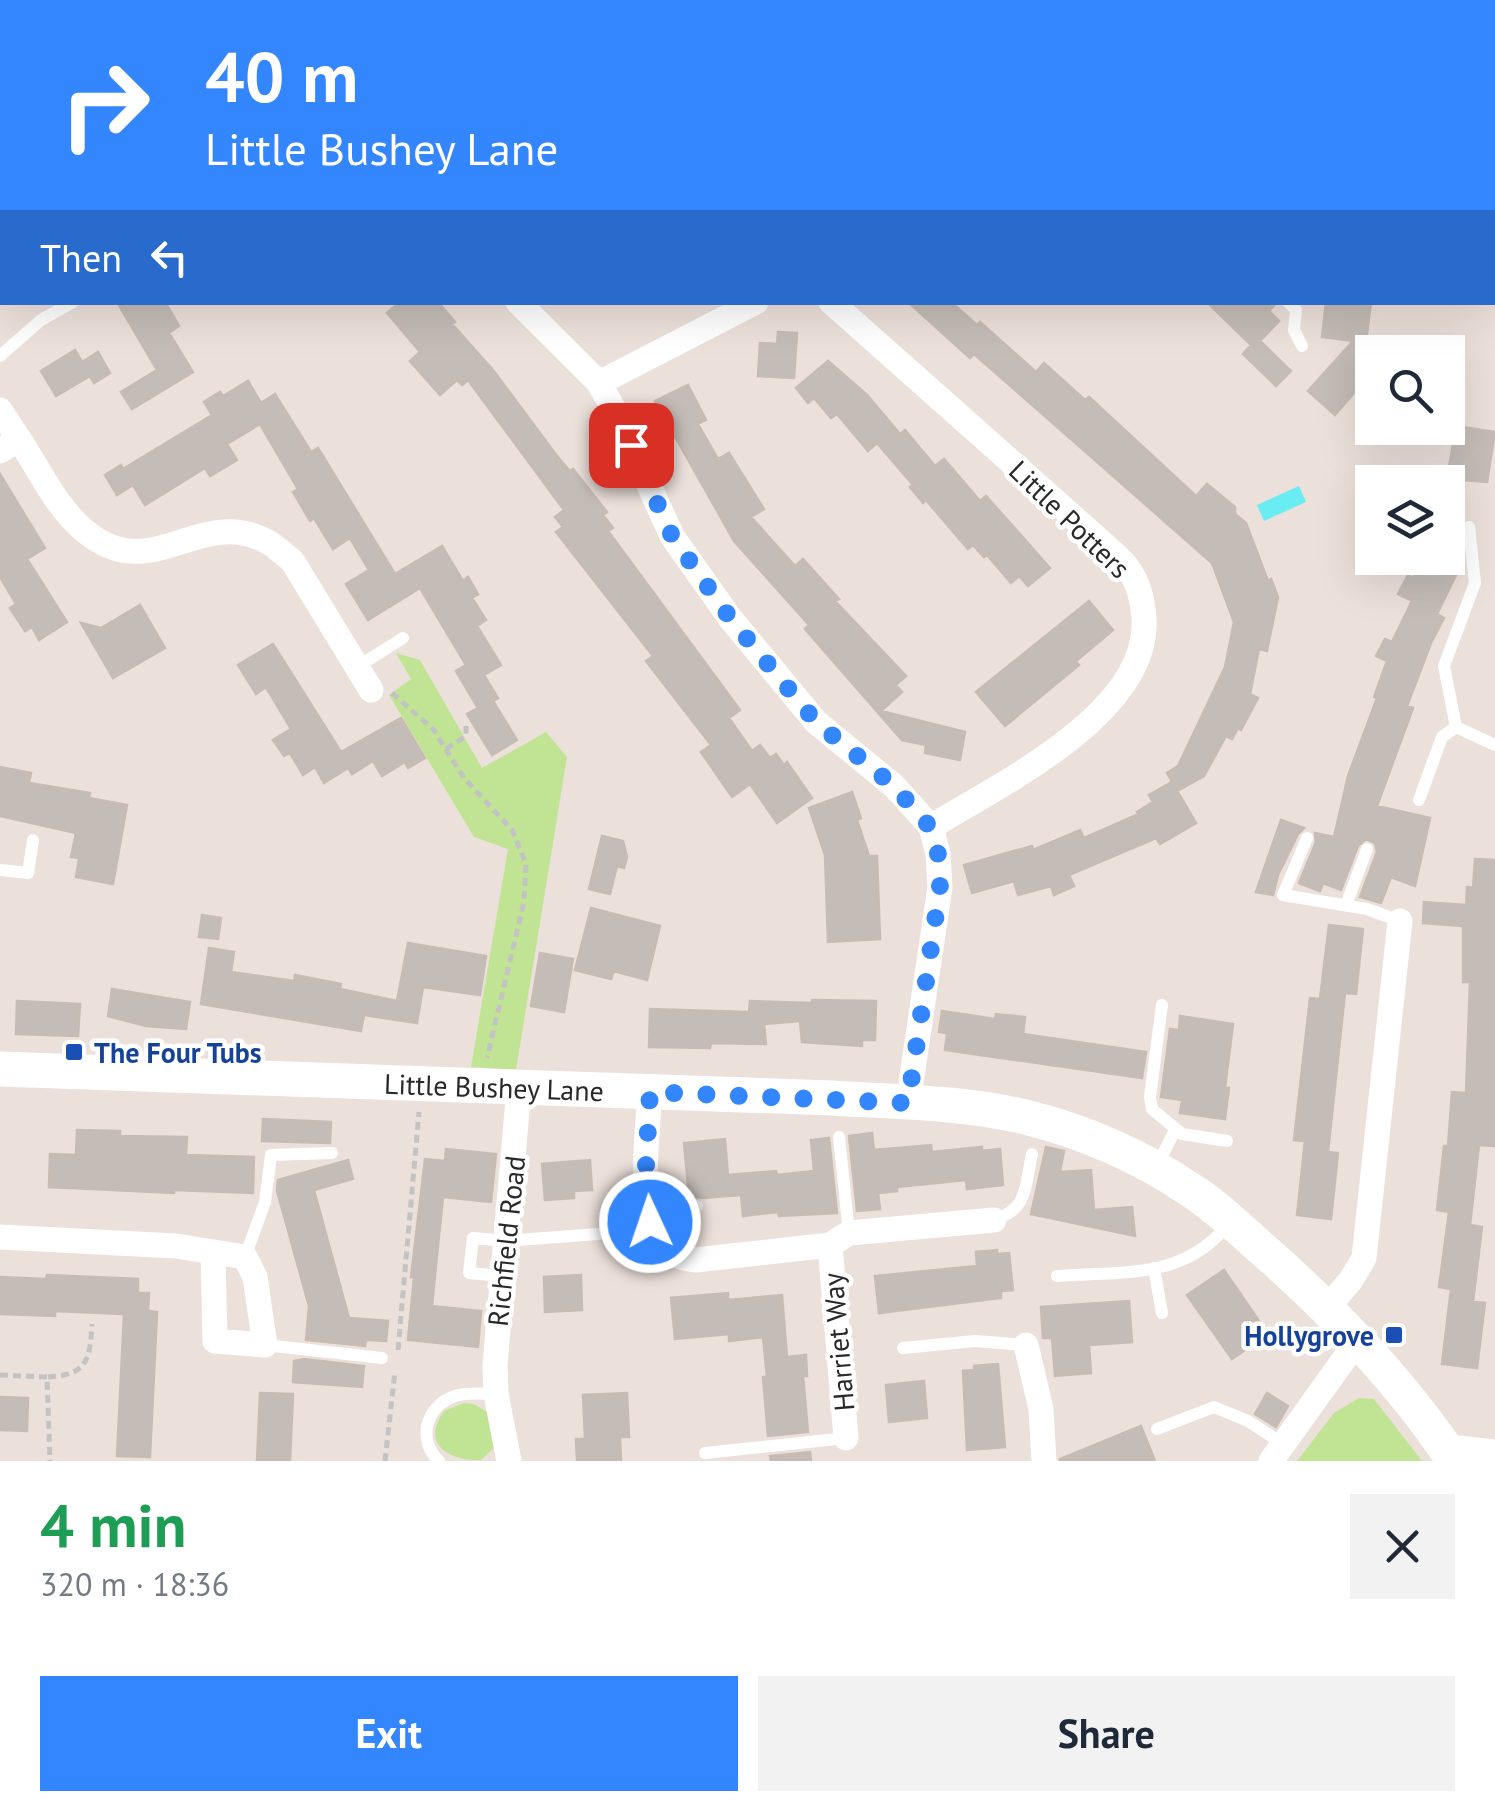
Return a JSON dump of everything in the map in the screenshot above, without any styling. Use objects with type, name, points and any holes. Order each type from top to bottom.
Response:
[{"type":"street","points":[[521,305],[600,383],[672,536],[730,618],[816,722],[894,786],[930,827],[938,854],[940,887],[908,1103]]},
{"type":"street","points":[[600,383],[750,305]]},
{"type":"street","name":"Little Potters","points":[[835,305],[1117,556],[1130,569],[1142,603],[1146,626],[1136,667],[1112,700],[1042,758],[930,827]]},
{"type":"street","points":[[0,410],[9,444],[70,517],[96,540],[112,548],[142,553],[202,534],[226,531],[262,539],[278,548],[294,562],[364,678]]},
{"type":"street","points":[[1326,1308],[1364,1258],[1400,921]]},
{"type":"street","name":"Little Bushey Lane","points":[[0,1068],[908,1103],[1027,1117],[1070,1130],[1155,1169],[1190,1189],[1231,1221],[1358,1340],[1452,1457]]},
{"type":"street","name":"Richfield Road","points":[[504,1087],[506,1241],[496,1394],[509,1461]]},
{"type":"street","name":"Harriet Way","points":[[650,1092],[646,1164],[654,1235],[662,1246],[682,1258],[696,1260],[994,1220]]},
{"type":"street","points":[[0,1237],[176,1246],[245,1257],[255,1278],[265,1344],[215,1341],[213,1253]]},
{"type":"street","name":"Harriet Way","points":[[840,1239],[846,1438]]},
{"type":"street","points":[[1278,1453],[1358,1340]]},
{"type":"street","points":[[1026,1344],[1041,1409],[1044,1461]]},
{"type":"street","points":[[1452,1457],[1495,1457]]},
{"type":"lane","points":[[0,356],[41,320],[68,305]]},
{"type":"lane","points":[[1291,305],[1296,310],[1294,330],[1302,346]]},
{"type":"lane","points":[[1456,727],[1444,666],[1475,583],[1469,527]]},
{"type":"lane","points":[[364,678],[403,638]]},
{"type":"lane","points":[[1456,727],[1495,746]]},
{"type":"lane","points":[[1419,800],[1442,737],[1456,727]]},
{"type":"lane","points":[[1308,838],[1283,895],[1367,909],[1400,921]]},
{"type":"lane","points":[[0,870],[28,872],[34,840]]},
{"type":"lane","points":[[1346,906],[1368,848]]},
{"type":"lane","points":[[1162,1005],[1150,1097],[1152,1110],[1182,1134],[1227,1140]]},
{"type":"lane","points":[[1155,1169],[1175,1130]]},
{"type":"lane","points":[[839,1138],[840,1239]]},
{"type":"lane","points":[[245,1257],[265,1202],[271,1155],[332,1154]]},
{"type":"lane","points":[[994,1220],[1008,1215],[1021,1203],[1032,1154]]},
{"type":"lane","points":[[649,1208],[696,1206]]},
{"type":"lane","points":[[1057,1276],[1172,1266],[1216,1240],[1231,1221]]},
{"type":"lane","points":[[506,1241],[598,1234]]},
{"type":"lane","points":[[1154,1268],[1162,1313]]},
{"type":"lane","points":[[903,1348],[975,1341],[1026,1344]]},
{"type":"lane","points":[[265,1344],[382,1358]]},
{"type":"lane","points":[[440,1461],[428,1450],[425,1438],[432,1413],[450,1398],[496,1394]]},
{"type":"lane","points":[[1156,1429],[1214,1407],[1248,1421],[1278,1453]]},
{"type":"lane","points":[[705,1454],[846,1438]]},
{"type":"path","points":[[364,678],[389,690],[433,729],[464,778],[512,830],[526,864],[524,902],[486,1063],[504,1087]]},
{"type":"path","points":[[446,749],[466,736],[466,726]]},
{"type":"path","points":[[398,1353],[421,1084]]},
{"type":"path","points":[[0,1375],[46,1377],[74,1372],[90,1354],[92,1324]]},
{"type":"path","points":[[385,1461],[395,1371]]},
{"type":"path","points":[[46,1377],[50,1461]]},
{"type":"green space","points":[[396,653],[420,660],[482,768],[546,732],[567,757],[516,1070],[471,1067],[508,849],[474,837],[389,695],[411,679]]},
{"type":"green space","points":[[1359,1398],[1374,1399],[1422,1461],[1297,1461],[1334,1413]]},
{"type":"green space","points":[[464,1403],[489,1413],[495,1447],[481,1460],[449,1454],[437,1442],[437,1423],[444,1411]]},
{"type":"water","points":[[1299,486],[1306,502],[1264,521],[1257,505]]},
{"type":"building","points":[[119,305],[167,305],[179,326],[169,333],[193,372],[132,409],[121,392],[157,370]]},
{"type":"building","points":[[396,305],[441,305],[557,456],[570,471],[573,469],[607,512],[603,515],[613,528],[608,531],[740,710],[729,718],[752,751],[760,745],[770,758],[776,754],[784,765],[787,762],[812,798],[777,823],[750,784],[732,797],[701,752],[711,745],[646,661],[653,656],[556,532],[563,527],[555,517],[564,510],[468,380],[462,385],[457,380],[440,395],[410,361],[420,352],[387,313]]},
{"type":"building","points":[[911,305],[954,305],[977,325],[980,322],[1036,372],[1044,363],[1085,400],[1089,397],[1196,496],[1207,484],[1235,507],[1235,514],[1246,523],[1278,597],[1267,651],[1259,649],[1250,694],[1258,698],[1241,730],[1238,728],[1232,739],[1226,736],[1204,776],[1177,791],[1167,773],[1178,766],[1225,667],[1234,622],[1212,563],[974,354],[970,358]]},
{"type":"building","points":[[1210,305],[1274,305],[1269,311],[1279,321],[1260,341],[1291,371],[1276,386],[1243,354],[1251,345]]},
{"type":"building","points":[[1326,305],[1371,305],[1367,335],[1355,335],[1355,392],[1335,415],[1308,391],[1353,341],[1322,337]]},
{"type":"building","points":[[778,332],[797,333],[794,378],[758,376],[760,343],[777,344]]},
{"type":"building","points":[[75,350],[82,362],[98,352],[110,373],[94,383],[90,376],[56,396],[41,371]]},
{"type":"building","points":[[828,361],[867,395],[900,434],[905,430],[935,466],[944,459],[980,501],[986,496],[1050,568],[1028,586],[1019,576],[1011,583],[987,555],[984,557],[973,545],[968,549],[926,500],[923,503],[910,487],[913,485],[877,443],[868,451],[837,414],[831,418],[814,398],[808,403],[796,388]]},
{"type":"building","points":[[248,381],[261,403],[275,394],[311,452],[318,448],[395,574],[442,546],[463,581],[468,577],[478,594],[472,598],[486,620],[477,626],[501,665],[484,675],[498,698],[493,701],[517,740],[492,755],[467,714],[478,708],[456,671],[466,665],[420,588],[368,620],[346,584],[369,570],[350,538],[333,549],[314,518],[310,521],[293,492],[298,489],[260,424],[227,444],[237,460],[210,476],[205,468],[145,505],[133,485],[117,495],[105,475],[121,465],[123,469],[212,415],[204,402]]},
{"type":"building","points":[[688,385],[706,420],[698,424],[718,459],[729,453],[764,509],[751,517],[795,566],[803,559],[839,599],[835,601],[906,676],[896,685],[902,692],[881,711],[965,732],[960,760],[925,753],[926,745],[902,740],[805,629],[809,625],[734,541],[655,401]]},
{"type":"building","points":[[1465,427],[1495,432],[1487,482],[1465,480],[1465,465],[1449,465],[1453,445],[1465,445]]},
{"type":"building","points":[[0,474],[45,548],[27,559],[67,622],[39,640],[32,627],[25,631],[10,608],[16,604],[0,577]]},
{"type":"building","points":[[1408,575],[1456,575],[1437,614],[1444,618],[1407,706],[1413,708],[1377,806],[1430,818],[1415,886],[1391,877],[1381,903],[1360,897],[1377,852],[1375,843],[1366,839],[1358,846],[1341,890],[1323,883],[1320,891],[1299,883],[1316,842],[1315,833],[1334,837],[1348,776],[1387,661],[1376,656],[1385,639],[1392,642],[1412,601],[1398,594]]},
{"type":"building","points":[[1089,601],[1113,630],[1076,661],[1079,665],[1005,726],[976,692]]},
{"type":"building","points":[[140,605],[165,648],[113,678],[81,623],[101,628]]},
{"type":"building","points":[[273,644],[341,752],[401,718],[425,758],[408,768],[405,762],[382,776],[373,761],[352,774],[348,768],[324,783],[315,767],[303,775],[290,753],[284,756],[273,740],[291,729],[266,687],[256,694],[238,665]]},
{"type":"building","points":[[0,767],[31,773],[29,783],[90,793],[89,798],[127,805],[113,884],[76,877],[79,858],[71,857],[76,833],[0,816]]},
{"type":"building","points":[[1172,782],[1196,823],[1160,844],[1156,838],[1069,875],[1074,886],[1054,895],[1051,886],[1018,895],[1014,881],[972,893],[964,865],[1032,846],[1033,850],[1080,830],[1084,838],[1139,814],[1153,802],[1149,795]]},
{"type":"building","points":[[852,792],[869,856],[877,856],[880,939],[828,942],[825,855],[809,808]]},
{"type":"building","points":[[1281,820],[1304,828],[1278,875],[1273,895],[1256,892]]},
{"type":"building","points":[[602,836],[623,841],[627,857],[624,868],[617,866],[610,894],[589,889]]},
{"type":"building","points":[[1475,859],[1495,860],[1495,1146],[1479,1145],[1470,1225],[1482,1227],[1473,1302],[1485,1303],[1477,1368],[1442,1364],[1451,1289],[1439,1287],[1449,1212],[1437,1210],[1452,1092],[1466,1093],[1470,982],[1463,982],[1463,926],[1423,923],[1424,902],[1466,905],[1467,887],[1473,888]]},
{"type":"building","points":[[591,908],[660,926],[647,980],[614,971],[611,979],[575,970]]},
{"type":"building","points":[[202,915],[221,918],[218,939],[199,937]]},
{"type":"building","points":[[1329,925],[1363,929],[1356,994],[1345,993],[1328,1152],[1338,1153],[1331,1219],[1297,1215],[1305,1141],[1294,1140],[1310,998],[1320,999]]},
{"type":"building","points":[[408,943],[486,956],[480,995],[423,987],[417,1023],[364,1015],[361,1031],[201,1004],[209,948],[234,952],[231,972],[294,981],[295,975],[397,1001]]},
{"type":"building","points":[[540,953],[573,959],[564,1012],[531,1006]]},
{"type":"building","points":[[112,989],[190,1002],[186,1029],[146,1026],[108,1016]]},
{"type":"building","points":[[17,1001],[80,1004],[78,1036],[16,1034]]},
{"type":"building","points":[[750,1001],[876,1001],[875,1040],[862,1040],[862,1046],[802,1042],[800,1021],[764,1024],[766,1044],[649,1047],[650,1009],[749,1012]]},
{"type":"building","points":[[942,1011],[995,1019],[996,1014],[1025,1017],[1023,1034],[1146,1052],[1142,1078],[945,1050],[947,1033],[939,1032]]},
{"type":"building","points":[[1180,1016],[1233,1024],[1225,1119],[1180,1113],[1182,1100],[1161,1097],[1170,1029],[1179,1030]]},
{"type":"building","points":[[263,1119],[331,1122],[330,1143],[262,1141]]},
{"type":"building","points":[[77,1130],[120,1131],[120,1136],[187,1137],[186,1155],[254,1157],[253,1193],[49,1187],[50,1154],[76,1155]]},
{"type":"building","points":[[872,1133],[874,1150],[931,1145],[932,1152],[1000,1149],[1003,1185],[967,1189],[966,1180],[897,1187],[897,1191],[878,1193],[880,1209],[857,1211],[849,1136]]},
{"type":"building","points":[[829,1138],[837,1213],[743,1216],[741,1195],[689,1196],[684,1143],[725,1139],[728,1175],[776,1171],[777,1175],[814,1171],[811,1140]]},
{"type":"building","points":[[1046,1147],[1064,1151],[1060,1172],[1091,1170],[1094,1210],[1132,1207],[1135,1236],[1031,1214]]},
{"type":"building","points":[[446,1149],[496,1154],[491,1202],[443,1197],[432,1306],[481,1311],[478,1347],[408,1340],[425,1159],[445,1161]]},
{"type":"building","points":[[348,1160],[353,1179],[314,1190],[349,1318],[388,1321],[386,1341],[366,1340],[365,1346],[306,1340],[309,1306],[277,1191],[278,1180]]},
{"type":"building","points":[[590,1160],[592,1190],[574,1191],[574,1198],[545,1200],[542,1164]]},
{"type":"building","points":[[997,1250],[997,1254],[1009,1253],[1013,1290],[1001,1291],[1001,1298],[879,1313],[875,1276],[977,1266],[976,1252]]},
{"type":"building","points":[[1224,1270],[1268,1334],[1232,1359],[1187,1295]]},
{"type":"building","points":[[47,1275],[138,1279],[138,1293],[149,1293],[148,1311],[157,1312],[150,1457],[117,1456],[124,1314],[0,1314],[0,1277],[46,1279]]},
{"type":"building","points":[[581,1275],[582,1310],[545,1312],[544,1277]]},
{"type":"building","points":[[728,1293],[728,1300],[782,1295],[787,1357],[806,1355],[807,1376],[803,1376],[808,1432],[768,1436],[763,1337],[729,1341],[729,1334],[675,1339],[671,1298]]},
{"type":"building","points":[[1129,1301],[1132,1342],[1089,1345],[1091,1373],[1055,1376],[1052,1338],[1043,1338],[1041,1307]]},
{"type":"building","points":[[294,1361],[364,1366],[362,1387],[293,1382]]},
{"type":"building","points":[[998,1364],[1005,1447],[967,1450],[963,1371]]},
{"type":"building","points":[[924,1381],[927,1418],[889,1422],[886,1385]]},
{"type":"building","points":[[260,1393],[293,1394],[290,1461],[257,1461]]},
{"type":"building","points":[[627,1393],[629,1437],[620,1437],[621,1461],[577,1461],[576,1439],[585,1439],[583,1395]]},
{"type":"building","points":[[1267,1393],[1288,1406],[1276,1427],[1255,1414]]},
{"type":"building","points":[[0,1397],[28,1398],[27,1431],[0,1430]]},
{"type":"building","points":[[1141,1426],[1155,1461],[1060,1461],[1060,1459]]},
{"type":"building","points":[[810,1452],[811,1461],[771,1461],[770,1456]]},
{"type":"place","name":"The Four Tubs","points":[[74,1052]]},
{"type":"place","name":"Hollygrove","points":[[1394,1335]]},
{"type":"route","points":[[631,445],[672,536],[730,618],[816,722],[894,786],[930,827],[938,854],[940,887],[908,1103],[650,1092],[646,1164],[650,1222]]}]
